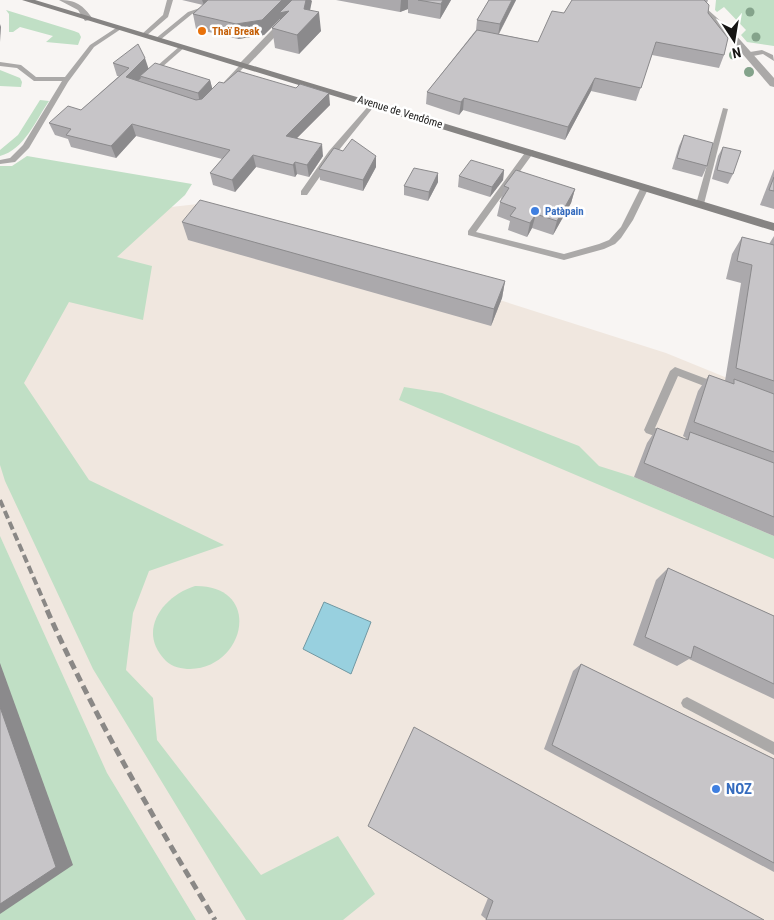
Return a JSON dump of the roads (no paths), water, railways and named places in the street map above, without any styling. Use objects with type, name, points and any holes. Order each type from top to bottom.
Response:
[{"type":"main road","name":"Avenue de Vendôme","points":[[26,0],[243,64],[774,227]]},
{"type":"street","points":[[62,0],[81,8],[88,19]]},
{"type":"street","points":[[243,64],[306,0]]},
{"type":"street","points":[[692,0],[731,35],[774,84]]},
{"type":"lane","points":[[144,35],[166,16],[170,0]]},
{"type":"lane","points":[[158,39],[190,13],[211,6],[218,0]]},
{"type":"lane","points":[[0,162],[12,160],[26,146],[66,79],[92,46],[119,28]]},
{"type":"lane","points":[[147,78],[182,47]]},
{"type":"lane","points":[[748,55],[759,51],[769,54],[774,58]]},
{"type":"lane","points":[[0,64],[19,66],[34,79],[66,79]]},
{"type":"lane","points":[[221,88],[243,64]]},
{"type":"lane","points":[[158,68],[167,71]]},
{"type":"lane","points":[[304,193],[332,153],[373,104]]},
{"type":"lane","points":[[700,204],[725,109]]},
{"type":"lane","points":[[530,152],[471,232],[564,257],[578,251],[608,245],[618,239],[645,188]]},
{"type":"lane","points":[[676,440],[649,430],[675,371],[729,391]]},
{"type":"lane","points":[[687,703],[774,749]]},
{"type":"water","points":[[324,602],[371,622],[351,674],[303,649]]},
{"type":"railway","points":[[0,500],[48,611]]},
{"type":"railway","points":[[47,610],[65,650],[126,768],[215,920]]},
{"type":"place","name":"Thaï Break","points":[[202,31]]},
{"type":"place","name":"Patàpain","points":[[535,211]]},
{"type":"place","name":"NOZ","points":[[716,789]]}]
